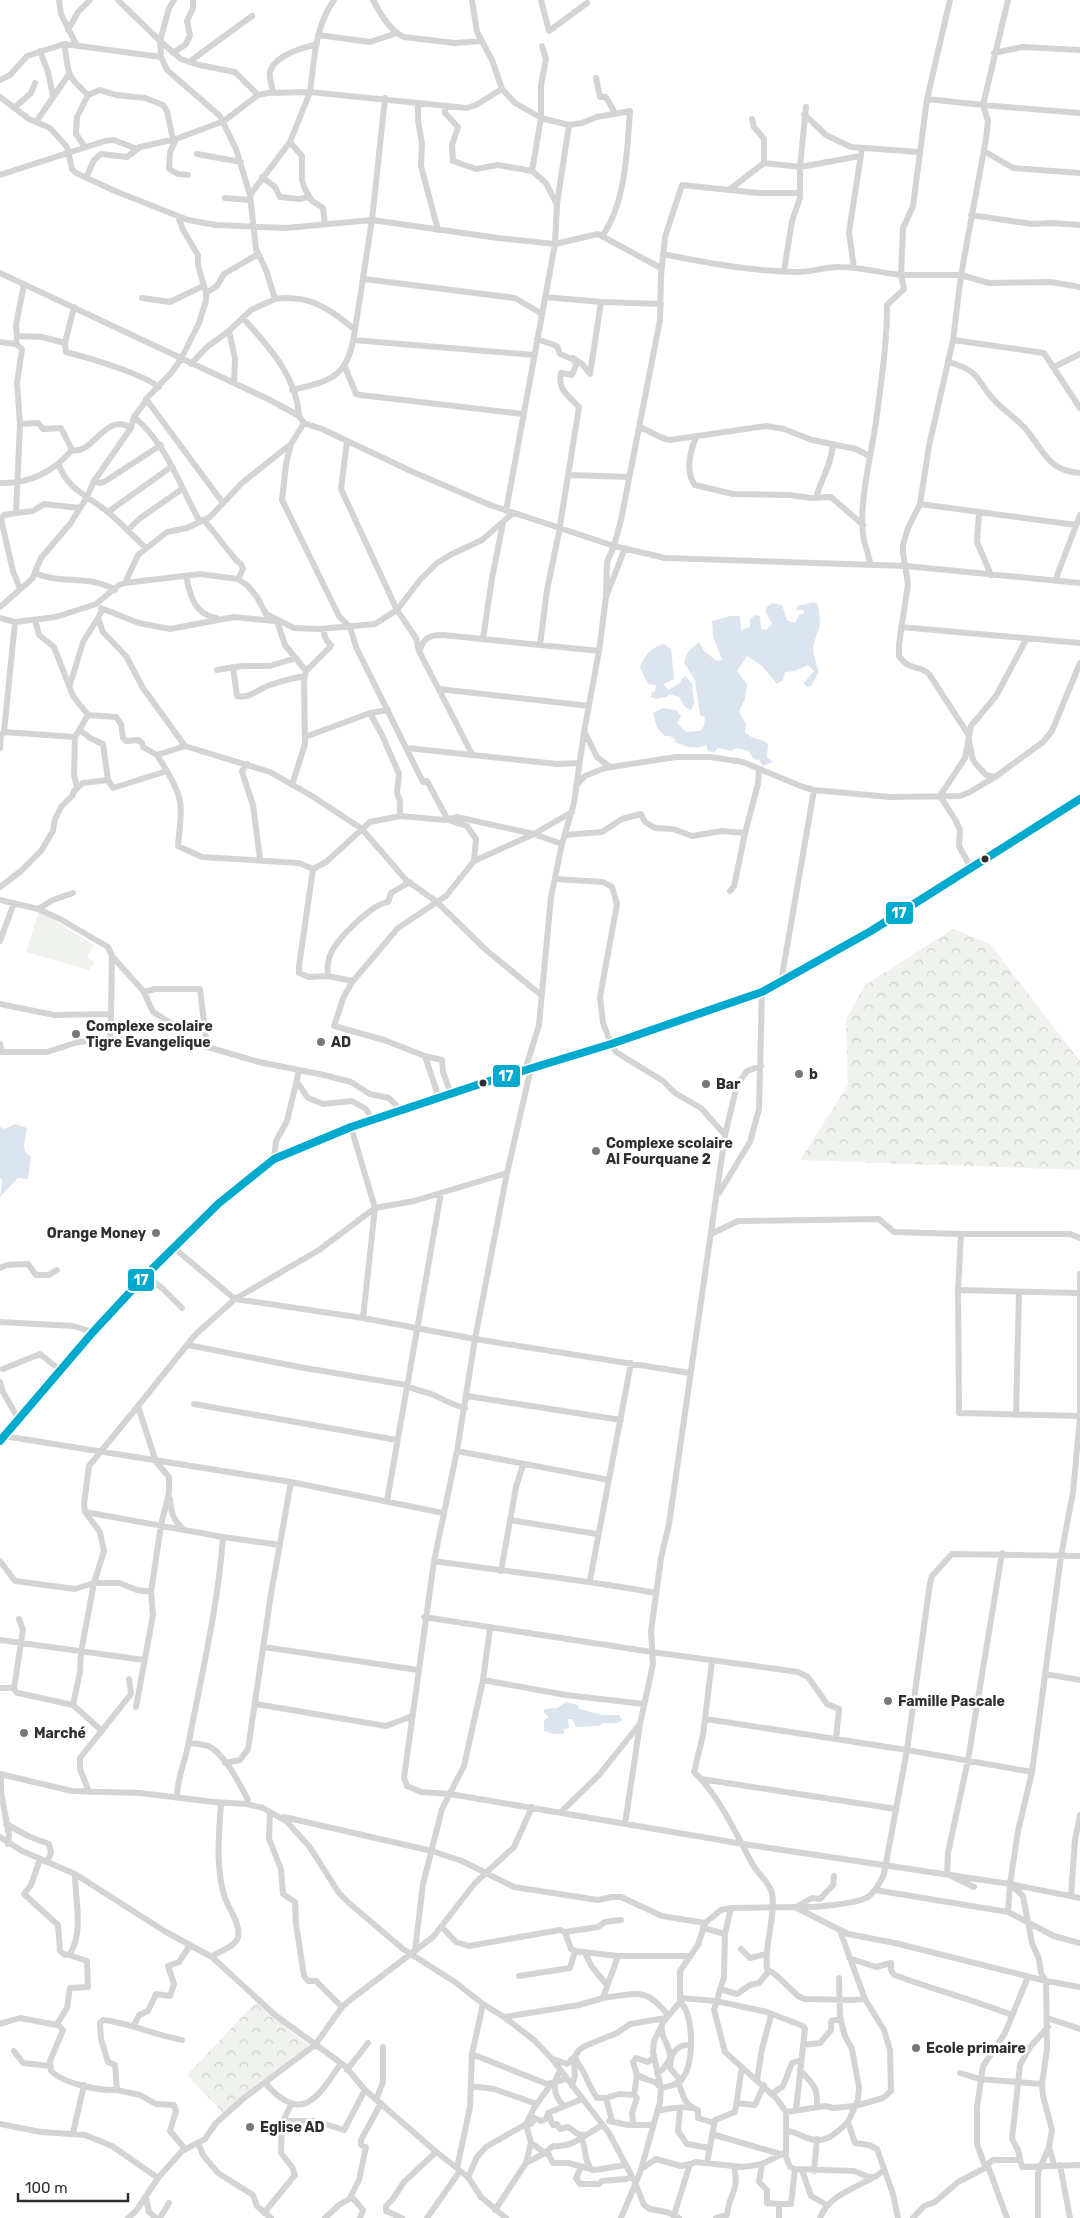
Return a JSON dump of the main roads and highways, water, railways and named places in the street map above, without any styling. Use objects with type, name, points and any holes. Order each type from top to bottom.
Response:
[{"type":"place","name":"Complexe scolaire Tigre Evangelique","points":[[76,1034]]},
{"type":"place","name":"AD","points":[[321,1042]]},
{"type":"place","name":"b","points":[[799,1074]]},
{"type":"place","name":"Bar","points":[[706,1084]]},
{"type":"place","name":"Complexe scolaire Al Fourquane 2","points":[[596,1151]]},
{"type":"place","name":"Orange Money","points":[[156,1233]]},
{"type":"place","name":"Famille Pascale","points":[[888,1701]]},
{"type":"place","name":"Marché","points":[[24,1733]]},
{"type":"place","name":"Ecole primaire","points":[[916,2048]]},
{"type":"place","name":"Eglise AD","points":[[250,2127]]}]
